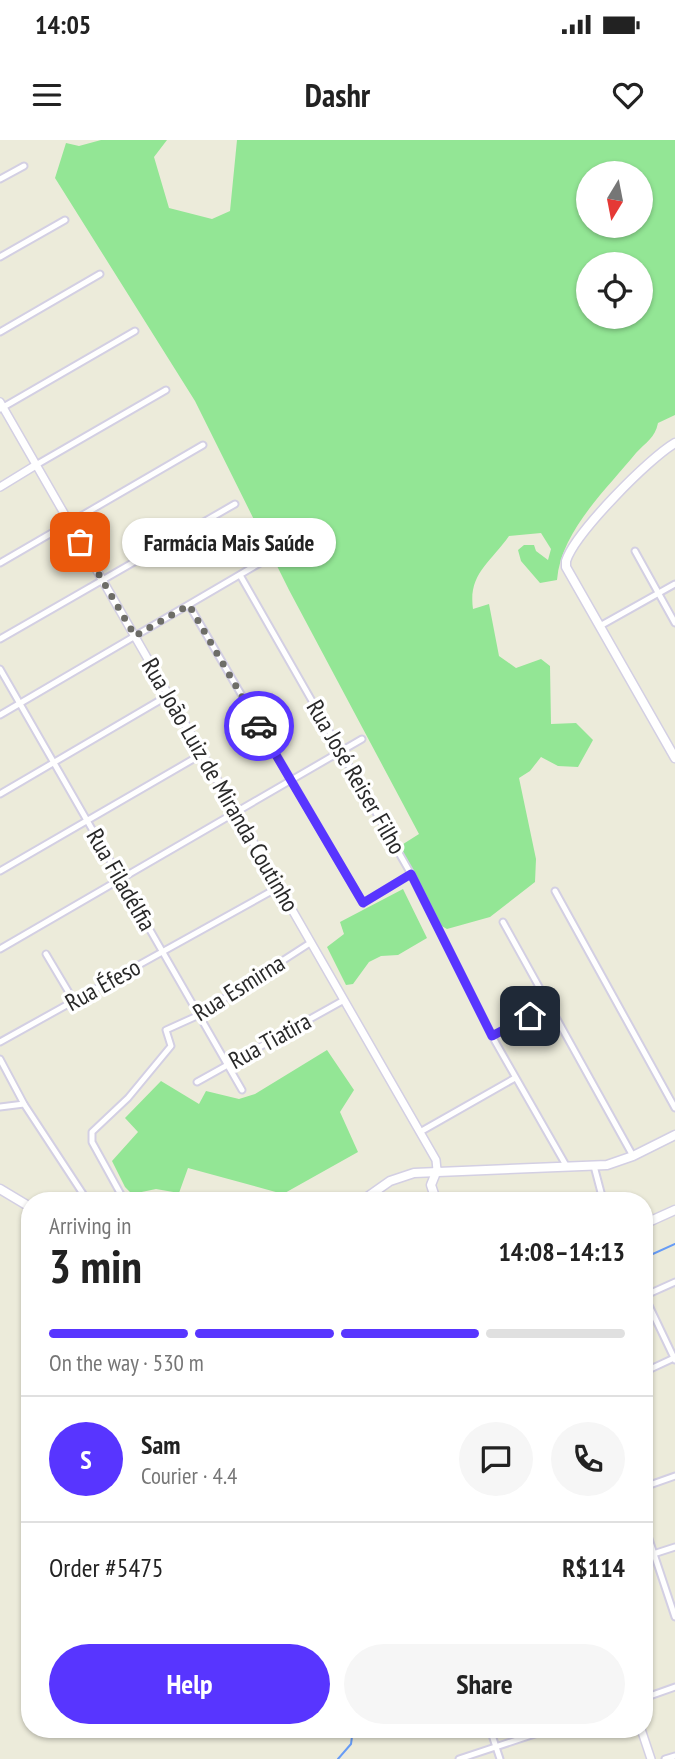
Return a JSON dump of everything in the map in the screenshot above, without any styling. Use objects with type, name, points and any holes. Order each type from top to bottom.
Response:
[{"type":"main road","points":[[675,443],[654,456],[633,476],[568,555],[566,567],[675,758]]},
{"type":"main road","points":[[374,1192],[409,1174],[437,1170],[594,1166],[634,1156],[675,1135]]},
{"type":"main road","points":[[431,1185],[437,1170]]},
{"type":"main road","points":[[409,1174],[421,1176],[431,1185],[433,1192]]},
{"type":"main road","points":[[0,1189],[21,1202]]},
{"type":"main road","points":[[653,1220],[675,1210]]},
{"type":"street","points":[[0,179],[24,166]]},
{"type":"street","points":[[0,257],[65,220]]},
{"type":"street","points":[[0,332],[100,274]]},
{"type":"street","points":[[1,406],[135,331]]},
{"type":"street","points":[[0,486],[166,390]]},
{"type":"street","name":"Rua João Luiz de Miranda Coutinho","points":[[1,406],[436,1160],[437,1170]]},
{"type":"street","points":[[0,563],[204,445]]},
{"type":"street","points":[[0,639],[235,503]]},
{"type":"street","points":[[635,551],[675,623]]},
{"type":"street","points":[[0,715],[265,560]]},
{"type":"street","name":"Rua José Reiser Filho","points":[[240,575],[411,874],[492,1036],[567,1167]]},
{"type":"street","points":[[600,626],[675,584]]},
{"type":"street","points":[[189,605],[363,903],[411,874]]},
{"type":"street","name":"Rua Filadélfia","points":[[0,669],[197,1016],[242,1090]]},
{"type":"street","points":[[0,794],[169,695]]},
{"type":"street","points":[[0,949],[362,739]]},
{"type":"street","points":[[0,871],[202,754]]},
{"type":"street","name":"Rua Éfeso","points":[[0,1042],[279,887]]},
{"type":"street","points":[[555,891],[675,1108]]},
{"type":"street","points":[[503,922],[634,1156]]},
{"type":"street","name":"Rua Esmirna","points":[[120,1192],[92,1142],[92,1132],[128,1098],[171,1046],[166,1030],[197,1016],[310,943]]},
{"type":"street","points":[[46,954],[74,1001]]},
{"type":"street","name":"Rua Tiatira","points":[[197,1082],[344,1000]]},
{"type":"street","points":[[492,1036],[549,1005]]},
{"type":"street","points":[[0,1059],[24,1104],[82,1192]]},
{"type":"street","points":[[420,1132],[515,1077]]},
{"type":"street","points":[[0,1107],[24,1104]]},
{"type":"street","points":[[594,1166],[601,1192]]},
{"type":"street","points":[[653,1292],[675,1282]]},
{"type":"street","points":[[653,1314],[675,1359],[653,1368]]},
{"type":"street","points":[[653,1484],[675,1476]]},
{"type":"street","points":[[654,1554],[675,1547]]},
{"type":"street","points":[[653,1551],[675,1617]]},
{"type":"street","points":[[653,1695],[675,1688]]},
{"type":"street","points":[[493,1738],[500,1759]]},
{"type":"street","points":[[459,1759],[523,1738]]},
{"type":"street","points":[[644,1738],[651,1759]]},
{"type":"street","points":[[665,1759],[675,1756]]},
{"type":"green space","points":[[101,140],[167,140],[154,157],[169,208],[212,219],[230,211],[237,140],[675,140],[675,415],[658,423],[652,436],[587,512],[567,545],[557,580],[540,583],[521,561],[518,550],[524,545],[534,545],[536,551],[548,560],[551,549],[541,533],[509,536],[482,570],[474,587],[473,609],[489,604],[499,656],[516,668],[541,659],[550,666],[551,724],[576,723],[593,740],[578,767],[558,766],[541,757],[530,771],[519,778],[536,859],[535,882],[490,917],[447,929],[438,924],[400,846],[419,834],[289,590],[195,401],[55,178],[66,143],[79,146]]},
{"type":"green space","points":[[403,889],[427,938],[398,955],[381,956],[369,962],[353,984],[346,985],[327,947],[344,934],[340,922]]},
{"type":"green space","points":[[327,1050],[354,1090],[340,1112],[358,1152],[287,1192],[276,1192],[188,1168],[179,1192],[156,1189],[130,1192],[125,1187],[112,1161],[138,1132],[125,1118],[161,1081],[199,1104],[206,1091],[239,1099],[255,1094]]},
{"type":"waterway","points":[[653,1254],[675,1244]]},
{"type":"waterway","points":[[338,1759],[351,1744],[352,1738]]},
{"type":"way so far","points":[[80,542],[135,636],[189,605],[259,726]]},
{"type":"place","name":"Farmácia Mais Saúde","points":[[80,542]]},
{"type":"route","points":[[259,726],[363,903],[411,874],[492,1036],[530,1016]]}]
